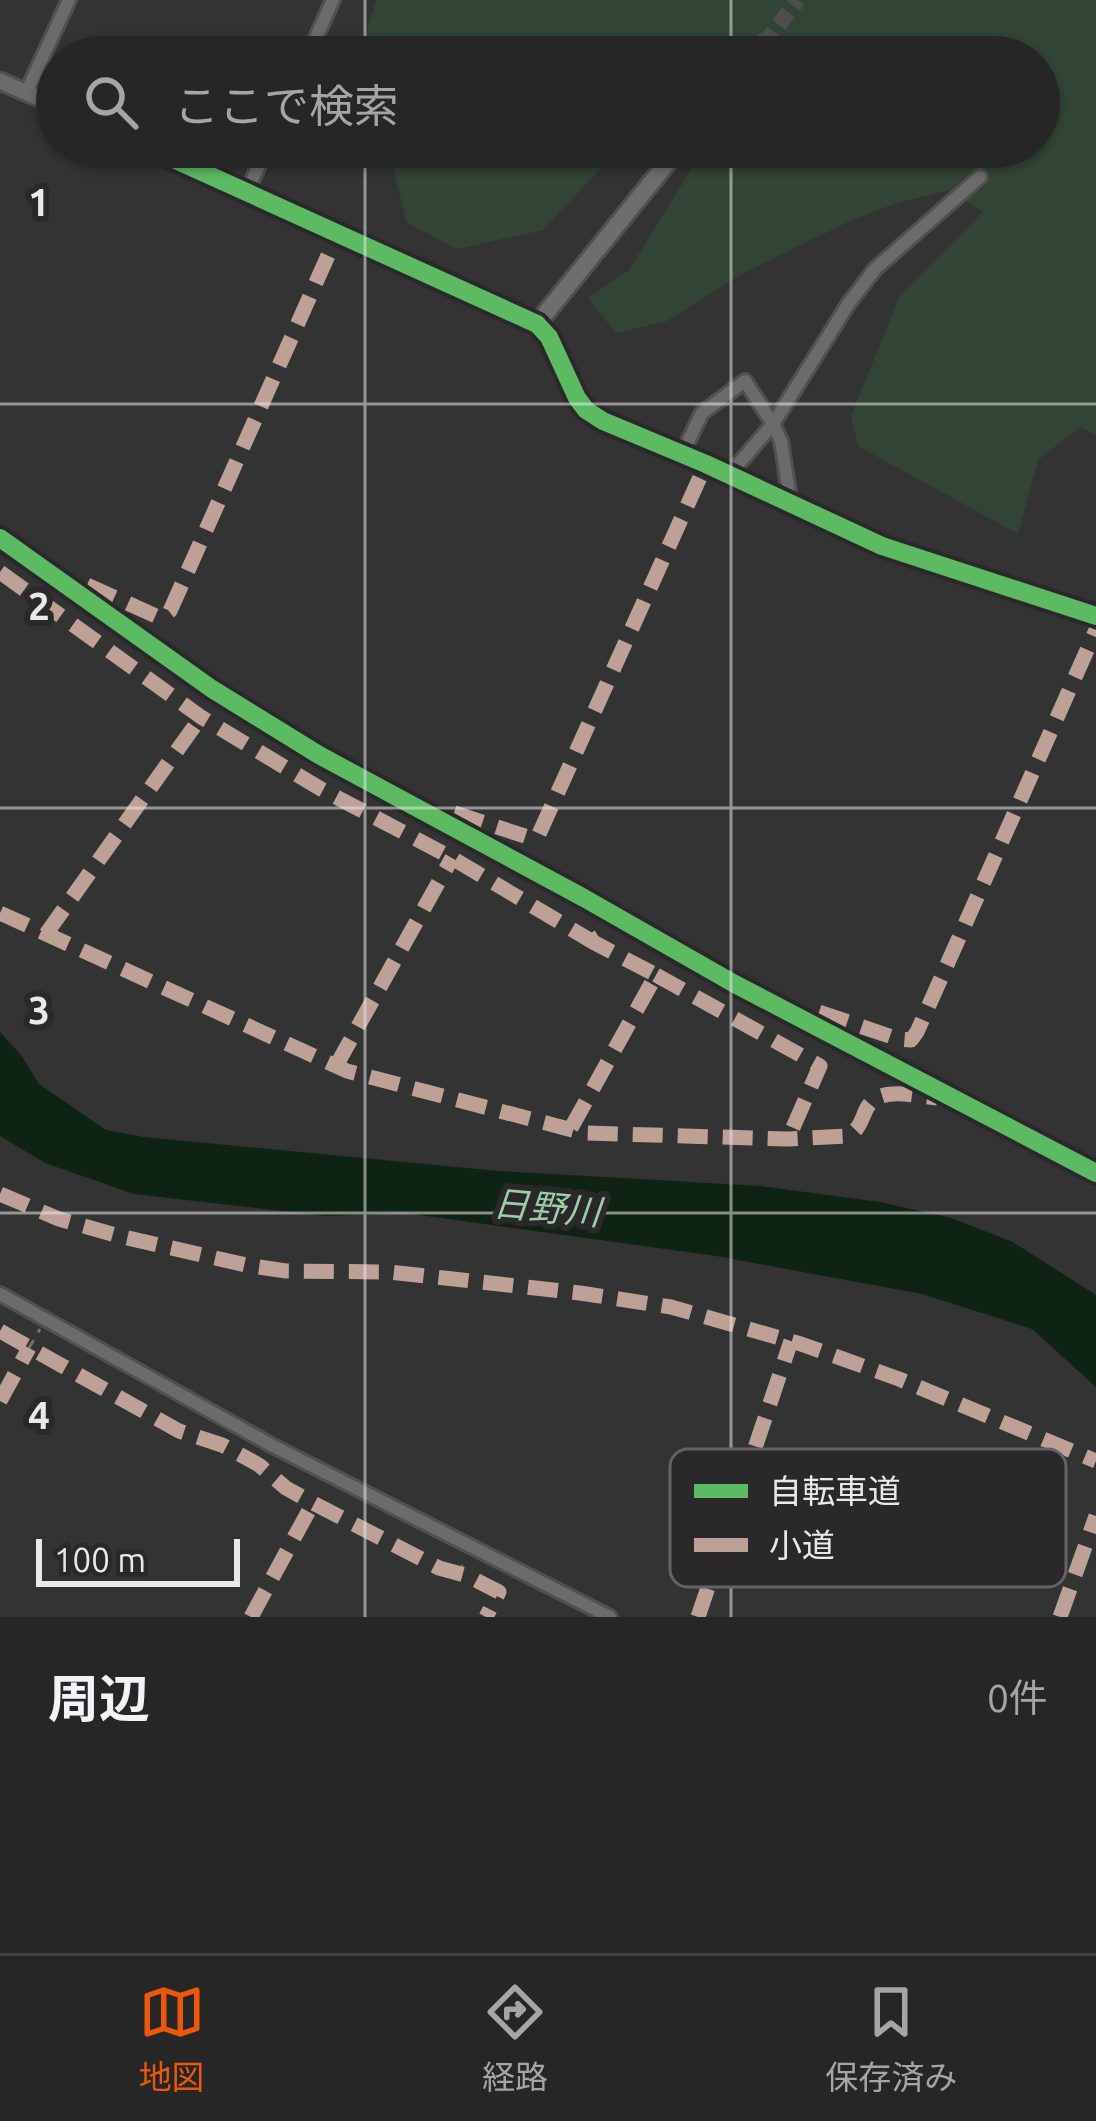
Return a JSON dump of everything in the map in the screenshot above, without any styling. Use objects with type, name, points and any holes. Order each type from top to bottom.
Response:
[{"type":"main road","points":[[537,323],[663,168]]},
{"type":"street","points":[[52,36],[69,0]]},
{"type":"street","points":[[317,36],[333,0]]},
{"type":"street","points":[[26,93],[36,71]]},
{"type":"street","points":[[0,81],[36,97]]},
{"type":"street","points":[[194,168],[537,323],[549,337],[577,398],[603,422],[882,546],[1096,616]]},
{"type":"street","points":[[247,192],[258,168]]},
{"type":"street","points":[[729,475],[773,424],[875,269],[980,177]]},
{"type":"street","points":[[682,454],[702,412],[745,380],[781,441],[791,505]]},
{"type":"street","points":[[0,538],[212,689],[320,755],[733,983],[1096,1174]]},
{"type":"street","points":[[0,1294],[273,1446],[610,1617]]},
{"type":"path","points":[[29,1348],[46,1320]]},
{"type":"path","points":[[458,1573],[473,1547]]},
{"type":"shaded area","points":[[376,0],[1096,0],[1096,435],[1080,427],[1038,460],[1018,534],[858,446],[851,416],[900,295],[983,212],[948,190],[848,222],[740,275],[667,321],[616,333],[588,298],[629,270],[692,168],[1060,168],[1060,36],[366,36]]},
{"type":"shaded area","points":[[393,168],[600,168],[543,230],[457,249],[407,223]]},
{"type":"water","name":"日野川","points":[[0,1032],[39,1084],[106,1130],[498,1171],[761,1186],[880,1202],[951,1218],[1013,1242],[1096,1295],[1096,1387],[1032,1329],[922,1294],[716,1256],[405,1213],[326,1216],[134,1194],[45,1163],[0,1136]]},
{"type":"tunnel","points":[[770,36],[798,0]]},
{"type":"marked path","points":[[87,585],[156,616],[170,611],[338,233]]},
{"type":"marked path","points":[[454,813],[528,837],[539,834],[706,464]]},
{"type":"marked path","points":[[0,572],[201,717],[593,942]]},
{"type":"marked path","points":[[819,1012],[898,1039],[911,1040],[917,1032],[1096,630]]},
{"type":"marked path","points":[[46,934],[201,717]]},
{"type":"marked path","points":[[336,1066],[452,858]]},
{"type":"marked path","points":[[0,913],[347,1071],[584,1133],[788,1139],[848,1136],[877,1098],[896,1094],[937,1098]]},
{"type":"marked path","points":[[571,1128],[656,975],[593,942],[587,932]]},
{"type":"marked path","points":[[656,975],[820,1066],[788,1139]]},
{"type":"marked path","points":[[0,1194],[59,1219],[246,1265],[286,1271],[390,1272],[671,1307],[801,1344],[899,1379],[1096,1461]]},
{"type":"marked path","points":[[0,1331],[179,1431],[239,1454],[313,1503],[439,1568],[499,1592],[486,1617]]},
{"type":"marked path","points":[[755,1449],[791,1341]]},
{"type":"marked path","points":[[0,1401],[29,1348]]},
{"type":"marked path","points":[[251,1617],[313,1503]]},
{"type":"marked path","points":[[1060,1617],[1096,1516]]},
{"type":"marked path","points":[[698,1617],[708,1587]]},
{"type":"cycle path","points":[[193,168],[537,324],[549,337],[577,398],[603,421],[882,546],[1096,616]]},
{"type":"cycle path","points":[[0,538],[212,689],[319,755],[733,983],[1096,1173]]}]
